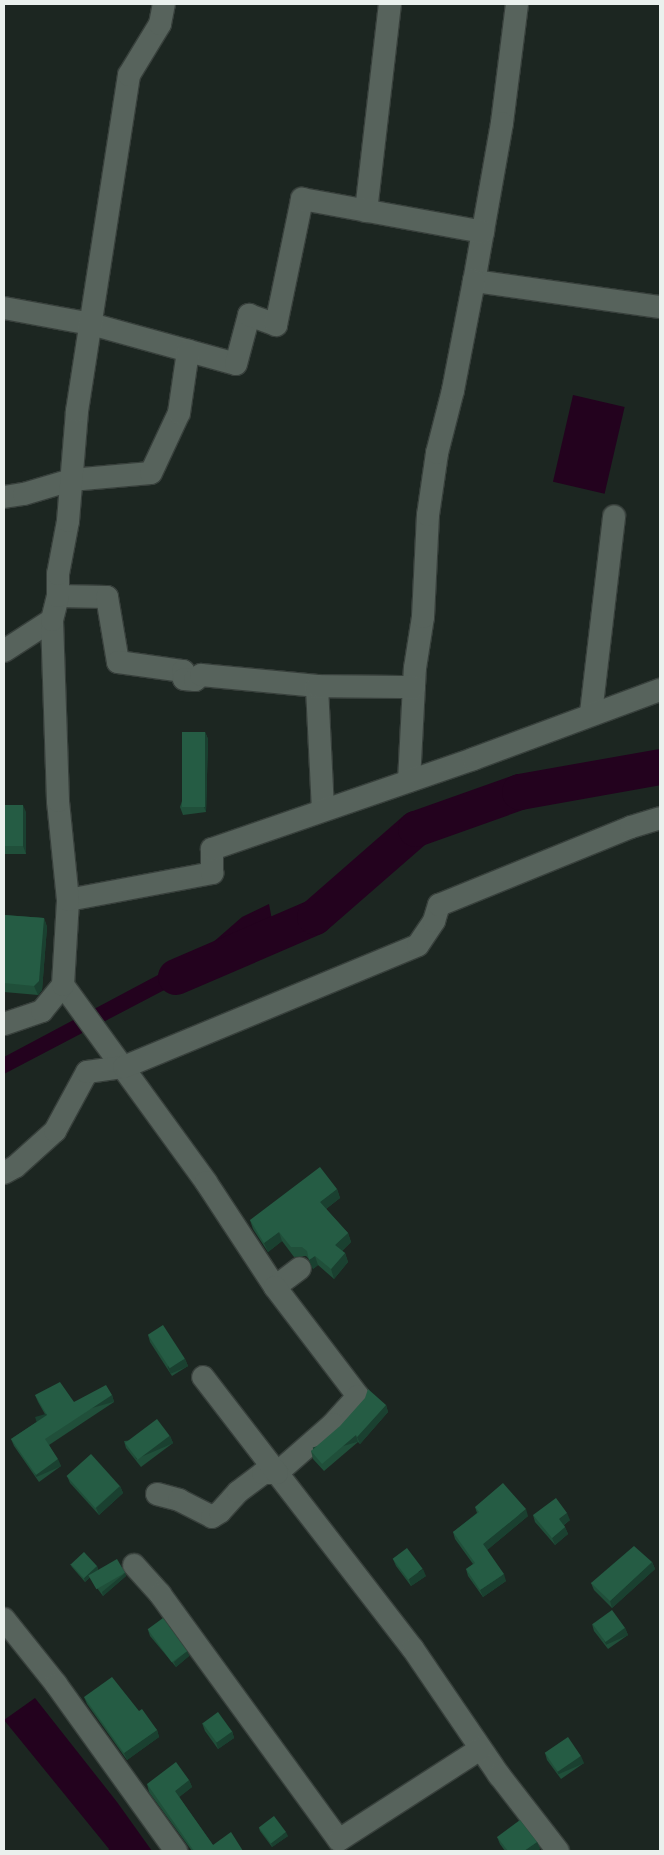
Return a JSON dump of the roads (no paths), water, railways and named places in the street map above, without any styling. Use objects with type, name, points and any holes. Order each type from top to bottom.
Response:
[{"type":"street","points":[[4,1024],[42,1011],[63,985],[68,900],[58,800],[52,620],[58,596],[58,574],[68,521],[77,411],[130,75],[160,24],[164,4]]},
{"type":"street","points":[[366,211],[390,4]]},
{"type":"street","points":[[409,781],[414,687],[422,617],[428,515],[437,453],[453,390],[502,124],[517,4]]},
{"type":"street","points":[[4,308],[92,324],[236,364],[249,315],[276,325],[302,199],[483,232]]},
{"type":"street","points":[[474,281],[660,307]]},
{"type":"street","points":[[4,497],[24,494],[72,480],[151,472],[179,413],[188,351]]},
{"type":"street","points":[[591,714],[614,516]]},
{"type":"street","points":[[58,596],[107,596],[118,662],[183,671],[184,679],[195,680],[201,676],[317,686],[414,687]]},
{"type":"street","points":[[4,651],[52,620]]},
{"type":"street","points":[[317,686],[322,810]]},
{"type":"street","points":[[68,900],[212,873],[212,849],[473,759],[660,690]]},
{"type":"street","points":[[4,1173],[15,1167],[55,1132],[87,1072],[124,1067],[418,945],[434,921],[439,905],[632,827],[660,818]]},
{"type":"street","points":[[63,985],[206,1182],[275,1287],[358,1396],[333,1424],[277,1473],[263,1473],[238,1492],[220,1512],[212,1517],[179,1500],[156,1494]]},
{"type":"street","points":[[275,1287],[300,1268]]},
{"type":"street","points":[[204,1377],[413,1649],[480,1749],[558,1851]]},
{"type":"street","points":[[134,1565],[160,1594],[339,1840],[480,1749]]},
{"type":"street","points":[[4,1619],[56,1684],[176,1851]]},
{"type":"waterway","points":[[176,977],[315,917],[416,829],[520,792],[660,767]]}]
